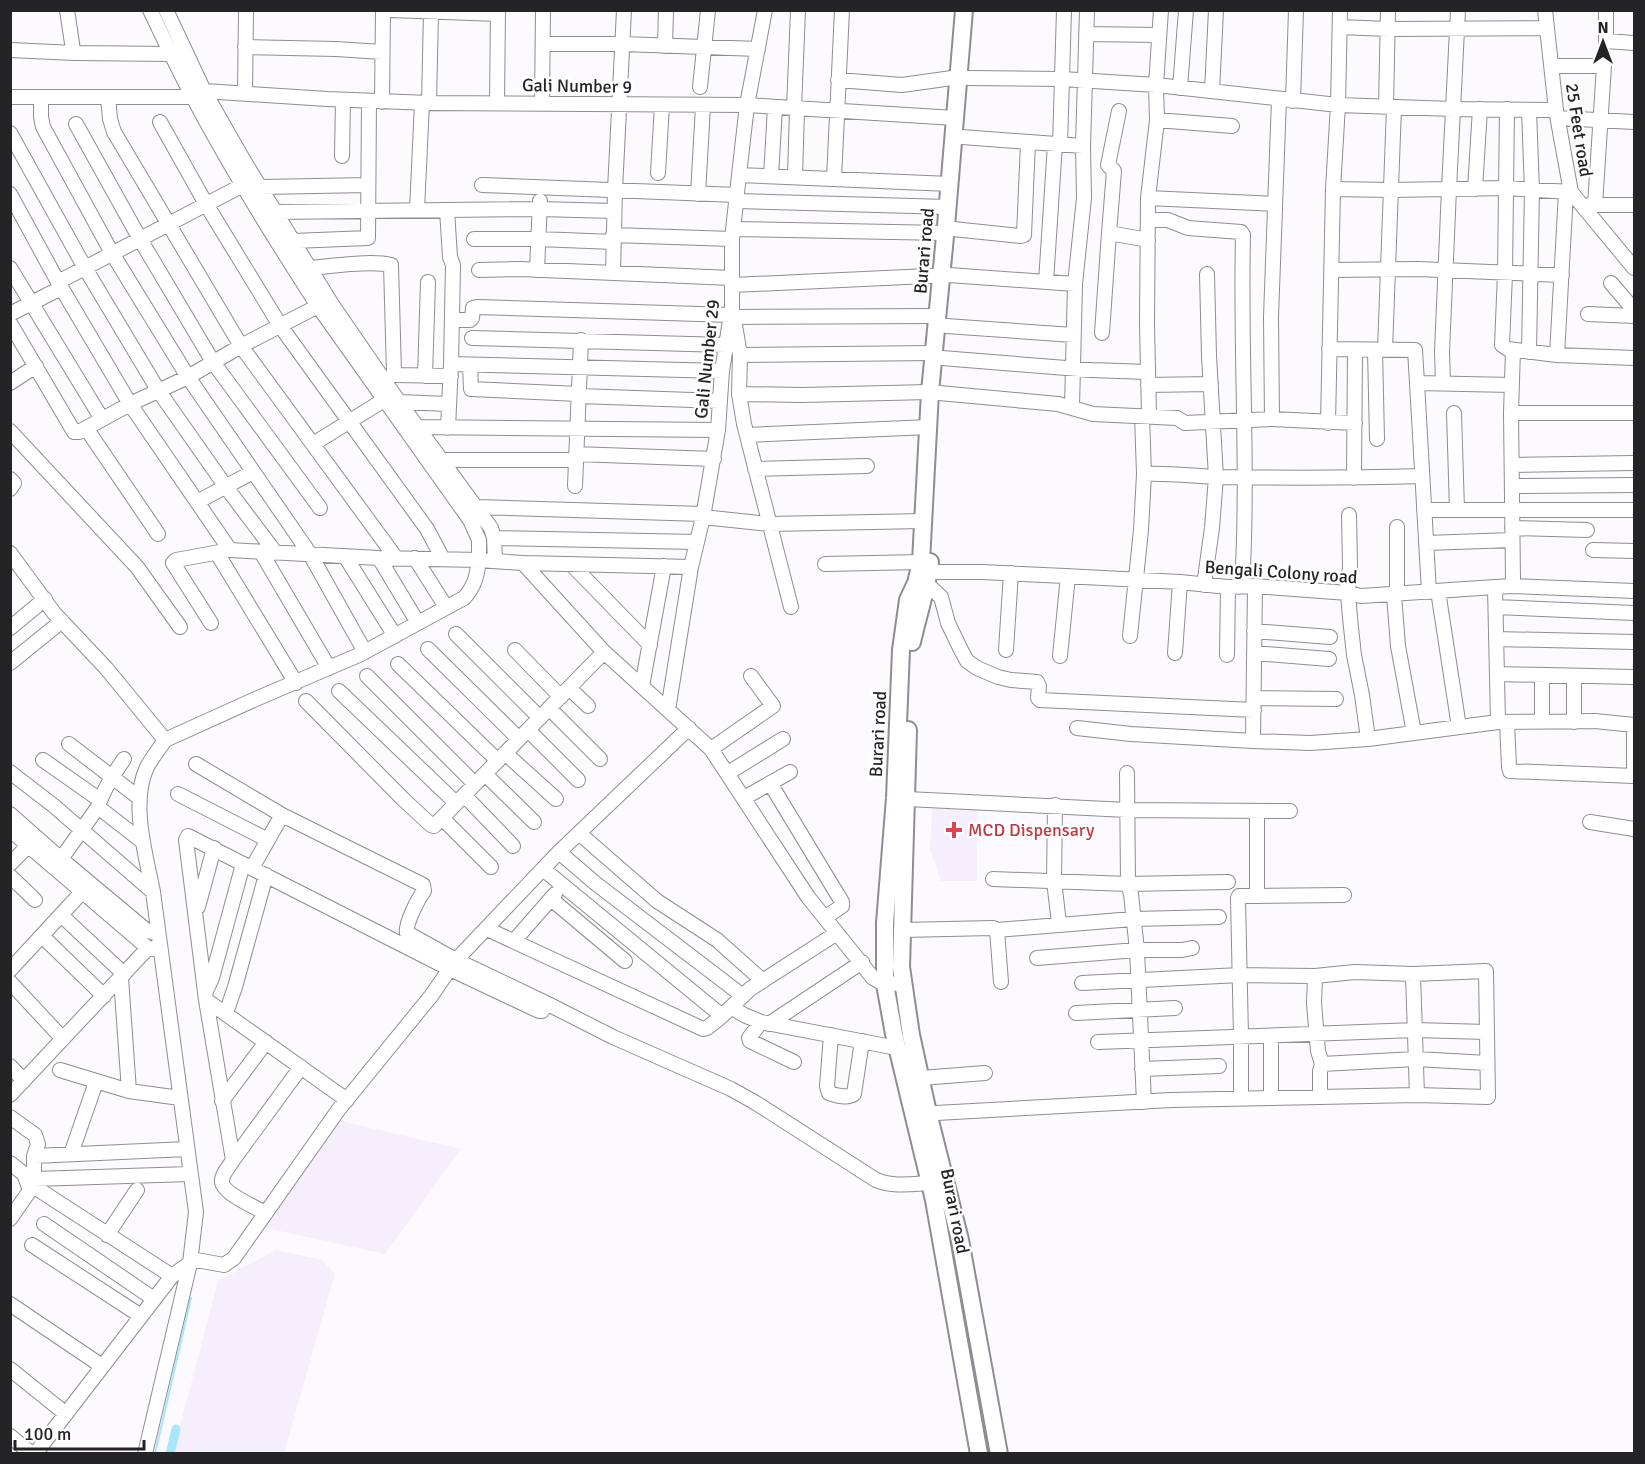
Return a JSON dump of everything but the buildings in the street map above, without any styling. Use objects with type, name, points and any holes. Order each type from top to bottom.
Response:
[{"type":"main road","name":"Burari road","points":[[964,10],[962,137],[949,231],[938,355],[926,573],[910,659],[907,799],[885,923],[885,984],[897,1048],[921,1114],[960,1240],[999,1454]]},
{"type":"main road","name":"Burari road","points":[[949,231],[948,207],[955,118],[972,10]]},
{"type":"main road","name":"Burari road","points":[[935,393],[929,427],[924,521],[926,573],[916,583],[908,600],[901,650],[895,798],[902,930],[901,967],[911,1035],[921,1078],[921,1114],[930,1183],[979,1454]]},
{"type":"street","points":[[67,10],[75,53]]},
{"type":"street","points":[[145,1454],[194,1257],[196,1212],[180,1098],[154,949],[158,934],[138,797],[146,769],[165,740],[365,652],[464,598],[487,560],[494,538],[491,528],[330,303],[261,187],[171,54],[150,10]]},
{"type":"street","points":[[166,10],[198,94],[243,185],[318,306],[470,520],[487,560]]},
{"type":"street","points":[[244,94],[246,10]]},
{"type":"street","points":[[293,241],[368,238],[368,185],[382,52],[383,10]]},
{"type":"street","points":[[391,10],[498,12],[497,103]]},
{"type":"street","points":[[542,103],[543,10]]},
{"type":"street","points":[[613,273],[624,10]]},
{"type":"street","points":[[665,45],[666,10]]},
{"type":"street","points":[[700,87],[708,10]]},
{"type":"street","name":"Gali Number 29","points":[[668,710],[691,567],[714,459],[722,371],[732,313],[733,234],[739,175],[747,105],[765,10]]},
{"type":"street","points":[[795,177],[798,10]]},
{"type":"street","points":[[834,179],[842,10]]},
{"type":"street","points":[[1046,282],[1058,145],[1064,10]]},
{"type":"street","points":[[1072,407],[1075,284],[1084,198],[1083,146],[1087,10]]},
{"type":"street","points":[[1131,636],[1144,474],[1148,378],[1148,198],[1157,120],[1156,85],[1161,10]]},
{"type":"street","points":[[1180,88],[1186,10]]},
{"type":"street","points":[[1212,91],[1216,10]]},
{"type":"street","points":[[1272,419],[1271,317],[1275,204],[1296,10]]},
{"type":"street","points":[[1328,423],[1340,10]]},
{"type":"street","points":[[1377,439],[1380,350],[1391,190],[1388,10]]},
{"type":"street","points":[[1443,383],[1442,352],[1458,10]]},
{"type":"street","name":"25 Feet road","points":[[1545,10],[1569,192],[1589,205],[1632,261]]},
{"type":"street","points":[[1606,10],[1604,66],[1589,205],[1635,205]]},
{"type":"street","points":[[417,210],[430,12]]},
{"type":"street","points":[[1340,27],[1547,28]]},
{"type":"street","points":[[1086,34],[1160,35]]},
{"type":"street","points":[[1606,41],[1635,43]]},
{"type":"street","points":[[543,44],[758,48]]},
{"type":"street","points":[[245,47],[382,52]]},
{"type":"street","points":[[10,50],[171,54]]},
{"type":"street","points":[[1551,66],[1604,66]]},
{"type":"street","points":[[838,80],[902,85],[963,77],[1062,79],[1156,85],[1338,105],[1529,110],[1599,120],[1635,122]]},
{"type":"street","name":"Gali Number 9","points":[[10,98],[244,94],[425,103],[747,105],[955,118]]},
{"type":"street","points":[[108,97],[114,132],[241,345],[396,558]]},
{"type":"street","points":[[41,98],[43,127],[112,253],[188,377],[310,554],[365,652]]},
{"type":"street","points":[[342,156],[343,99]]},
{"type":"street","points":[[658,173],[662,105]]},
{"type":"street","points":[[698,194],[703,106]]},
{"type":"street","points":[[771,176],[775,108]]},
{"type":"street","points":[[1475,189],[1480,109]]},
{"type":"street","points":[[1507,109],[1505,274],[1501,342],[1504,347],[1529,352],[1635,358]]},
{"type":"street","points":[[1529,110],[1532,190],[1529,352]]},
{"type":"street","points":[[1102,333],[1114,171],[1108,165],[1119,111]]},
{"type":"street","points":[[1157,120],[1232,126]]},
{"type":"street","points":[[160,122],[206,204],[281,327],[427,529],[443,559]]},
{"type":"street","points":[[76,124],[140,239],[213,362],[320,508]]},
{"type":"street","points":[[10,133],[85,268],[158,390],[268,552],[329,668]]},
{"type":"street","points":[[962,137],[1083,146]]},
{"type":"street","points":[[474,239],[949,231],[1021,236],[1024,234],[1028,143]]},
{"type":"street","points":[[739,175],[950,184]]},
{"type":"street","points":[[10,314],[112,253],[243,185]]},
{"type":"street","points":[[261,187],[368,185]]},
{"type":"street","points":[[482,185],[948,207]]},
{"type":"street","points":[[537,270],[540,187]]},
{"type":"street","points":[[1333,189],[1505,188],[1569,192],[1557,355]]},
{"type":"street","points":[[10,194],[59,285],[130,404],[197,502],[296,683]]},
{"type":"street","points":[[1148,198],[1275,204]]},
{"type":"street","points":[[275,212],[539,208],[614,211]]},
{"type":"street","points":[[447,210],[450,257],[453,265],[448,428]]},
{"type":"street","points":[[1149,220],[1168,220],[1188,228],[1242,233],[1246,529],[1254,632],[1253,741]]},
{"type":"street","points":[[1109,233],[1148,240]]},
{"type":"street","points":[[310,268],[360,264],[391,265],[394,373],[396,375],[425,376],[470,365],[722,371]]},
{"type":"street","points":[[10,268],[102,419]]},
{"type":"street","points":[[1332,270],[1387,269],[1562,275]]},
{"type":"street","points":[[479,270],[613,273],[732,281],[946,275],[1075,284]]},
{"type":"street","points":[[1204,585],[1216,477],[1207,274]]},
{"type":"street","points":[[425,376],[428,282]]},
{"type":"street","points":[[1611,283],[1635,310]]},
{"type":"street","points":[[10,322],[16,347],[36,366],[73,430],[77,433],[130,404],[188,377],[241,345],[281,327],[318,306]]},
{"type":"street","points":[[452,320],[470,320],[473,308],[477,307],[732,313],[942,321],[1073,335]]},
{"type":"street","points":[[732,313],[740,355],[739,394],[747,435],[791,607]]},
{"type":"street","points":[[1588,314],[1635,316]]},
{"type":"street","points":[[472,338],[726,345]]},
{"type":"street","points":[[575,486],[581,340]]},
{"type":"street","points":[[1329,349],[1415,350],[1426,543],[1433,592],[1460,727]]},
{"type":"street","points":[[1354,478],[1355,350]]},
{"type":"street","points":[[1512,586],[1513,350]]},
{"type":"street","points":[[740,355],[938,355],[1113,371],[1148,378],[1211,384]]},
{"type":"street","points":[[470,365],[471,389],[720,401]]},
{"type":"street","points":[[10,383],[36,366]]},
{"type":"street","points":[[1417,383],[1512,385]]},
{"type":"street","points":[[739,394],[935,393],[1058,404],[1093,414],[1177,418],[1185,423],[1245,419],[1355,423]]},
{"type":"street","points":[[313,444],[384,399]]},
{"type":"street","points":[[399,402],[448,404]]},
{"type":"street","points":[[1454,413],[1457,510]]},
{"type":"street","points":[[1511,413],[1635,413]]},
{"type":"street","points":[[418,427],[718,430]]},
{"type":"street","points":[[747,435],[929,427]]},
{"type":"street","points":[[86,428],[159,534]]},
{"type":"street","points":[[10,431],[137,567],[180,627]]},
{"type":"street","points":[[442,460],[576,457],[714,459]]},
{"type":"street","points":[[1512,465],[1635,463]]},
{"type":"street","points":[[755,469],[867,466]]},
{"type":"street","points":[[197,502],[254,472]]},
{"type":"street","points":[[1144,474],[1354,478],[1422,476]]},
{"type":"street","points":[[10,479],[14,483],[10,489]]},
{"type":"street","points":[[1512,486],[1635,485]]},
{"type":"street","points":[[476,507],[703,516],[770,524],[924,521]]},
{"type":"street","points":[[1424,510],[1635,510]]},
{"type":"street","points":[[1349,515],[1348,593],[1354,655],[1368,739]]},
{"type":"street","points":[[1397,527],[1398,646],[1414,733]]},
{"type":"street","points":[[1426,543],[1512,534],[1587,530]]},
{"type":"street","points":[[494,538],[697,542]]},
{"type":"street","points":[[1593,550],[1635,552]]},
{"type":"street","points":[[211,623],[173,563],[176,560],[223,552],[268,552],[379,558],[691,567]]},
{"type":"street","points":[[11,556],[62,621],[106,668],[165,740]]},
{"type":"street","points":[[345,556],[395,636]]},
{"type":"street","points":[[379,558],[418,623]]},
{"type":"street","points":[[415,558],[446,607]]},
{"type":"street","points":[[523,563],[604,652],[711,749],[808,897],[873,978],[885,984],[903,984]]},
{"type":"street","points":[[571,564],[650,645]]},
{"type":"street","name":"Bengali Colony road","points":[[825,564],[926,573],[1011,573],[1180,582],[1228,587],[1249,586],[1348,593],[1361,596],[1512,586],[1635,591]]},
{"type":"street","points":[[642,686],[664,566]]},
{"type":"street","points":[[926,573],[941,597],[948,623],[967,661],[998,677],[1037,682],[1040,700],[1254,704],[1336,699]]},
{"type":"street","points":[[1006,650],[1011,573]]},
{"type":"street","points":[[1060,656],[1068,576]]},
{"type":"street","points":[[1175,653],[1180,582]]},
{"type":"street","points":[[1227,656],[1228,587]]},
{"type":"street","points":[[1077,728],[1131,734],[1310,743],[1368,739],[1503,722],[1594,721],[1634,725],[1634,776],[1510,771],[1509,767],[1503,722],[1497,674],[1495,587]]},
{"type":"street","points":[[10,628],[45,599]]},
{"type":"street","points":[[1496,607],[1635,613]]},
{"type":"street","points":[[10,663],[62,621]]},
{"type":"street","points":[[1254,632],[1330,638]]},
{"type":"street","points":[[456,634],[544,713],[600,759]]},
{"type":"street","points":[[1496,639],[1635,642]]},
{"type":"street","points":[[428,649],[523,735],[578,780]]},
{"type":"street","points":[[515,650],[565,692],[588,706]]},
{"type":"street","points":[[306,700],[403,799],[431,825],[435,825],[604,652]]},
{"type":"street","points":[[1254,653],[1329,659]]},
{"type":"street","points":[[398,664],[502,757],[556,799]]},
{"type":"street","points":[[1497,674],[1635,677]]},
{"type":"street","points":[[1542,675],[1542,722]]},
{"type":"street","points":[[367,676],[475,784]]},
{"type":"street","points":[[711,749],[773,706],[751,676]]},
{"type":"street","points":[[1574,676],[1574,722]]},
{"type":"street","points":[[339,691],[513,846]]},
{"type":"street","points":[[10,1437],[34,1454],[172,1276],[194,1257],[226,1261],[234,1258],[347,1100],[453,965],[560,852],[690,728]]},
{"type":"street","points":[[728,773],[783,739]]},
{"type":"street","points":[[69,744],[138,797]]},
{"type":"street","points":[[58,863],[83,831],[124,759]]},
{"type":"street","points":[[43,760],[143,842]]},
{"type":"street","points":[[196,764],[282,815],[423,885],[424,891],[407,926],[407,933],[453,965]]},
{"type":"street","points":[[10,772],[54,806],[153,892]]},
{"type":"street","points":[[744,798],[790,772]]},
{"type":"street","points":[[1127,773],[1128,884],[1137,950],[1144,1102]]},
{"type":"street","points":[[485,774],[534,822]]},
{"type":"street","points":[[770,783],[842,902],[842,906],[826,917]]},
{"type":"street","points":[[178,794],[268,840]]},
{"type":"street","points":[[907,799],[1127,810],[1290,811]]},
{"type":"street","points":[[1055,805],[1054,881],[1059,923]]},
{"type":"street","points":[[1257,811],[1257,896]]},
{"type":"street","points":[[10,814],[58,863],[82,892],[154,949]]},
{"type":"street","points":[[206,996],[252,865],[282,815]]},
{"type":"street","points":[[442,818],[491,867]]},
{"type":"street","points":[[1590,822],[1635,829]]},
{"type":"street","points":[[10,830],[28,846],[58,863],[146,930],[158,934]]},
{"type":"street","points":[[580,834],[657,901],[717,939],[763,981]]},
{"type":"street","points":[[233,1160],[206,996],[186,838],[190,837],[252,865],[266,875],[453,965],[731,1089],[876,1180],[899,1185],[930,1183]]},
{"type":"street","points":[[10,864],[28,846]]},
{"type":"street","points":[[196,914],[214,848]]},
{"type":"street","points":[[560,852],[595,882],[743,996]]},
{"type":"street","points":[[543,869],[727,1011],[765,1023],[897,1048]]},
{"type":"street","points":[[226,1013],[266,875]]},
{"type":"street","points":[[10,876],[35,900]]},
{"type":"street","points":[[993,879],[1128,884],[1228,882]]},
{"type":"street","points":[[514,941],[563,886]]},
{"type":"street","points":[[10,970],[82,892]]},
{"type":"street","points":[[1241,1099],[1238,897],[1344,895]]},
{"type":"street","points":[[551,899],[625,961]]},
{"type":"street","points":[[61,915],[122,976],[129,1091]]},
{"type":"street","points":[[902,930],[993,928],[998,930],[1054,926],[1059,923],[1219,917]]},
{"type":"street","points":[[488,929],[701,1029],[707,1028],[750,989],[837,933]]},
{"type":"street","points":[[998,930],[1001,982]]},
{"type":"street","points":[[42,936],[104,996]]},
{"type":"street","points":[[1037,958],[1192,948]]},
{"type":"street","points":[[10,1095],[122,976],[154,949]]},
{"type":"street","points":[[794,1062],[750,1041],[750,1038],[765,1023],[862,962]]},
{"type":"street","points":[[921,1114],[1144,1102],[1271,1098],[1417,1095],[1488,1097],[1486,971],[1413,974],[1354,972],[1315,976],[1240,975],[1082,983]]},
{"type":"street","points":[[1413,974],[1417,1095]]},
{"type":"street","points":[[1315,976],[1314,1003],[1318,1051],[1322,1064],[1320,1097]]},
{"type":"street","points":[[10,982],[63,1039]]},
{"type":"street","points":[[206,996],[226,1013],[347,1100]]},
{"type":"street","points":[[1076,1013],[1175,1008]]},
{"type":"street","points":[[1098,1042],[1415,1030],[1487,1032]]},
{"type":"street","points":[[831,1035],[827,1086],[829,1094],[833,1095],[854,1094],[861,1041]]},
{"type":"street","points":[[1271,1036],[1271,1098]]},
{"type":"street","points":[[222,1101],[266,1042]]},
{"type":"street","points":[[1322,1064],[1416,1059],[1487,1063]]},
{"type":"street","points":[[10,1066],[24,1081]]},
{"type":"street","points":[[1142,1069],[1219,1066]]},
{"type":"street","points":[[266,1213],[228,1192],[222,1185],[224,1174],[301,1067]]},
{"type":"street","points":[[60,1070],[129,1091],[180,1098]]},
{"type":"street","points":[[921,1078],[985,1073]]},
{"type":"street","points":[[71,1154],[96,1082]]},
{"type":"street","points":[[10,1117],[35,1135],[38,1144],[34,1155],[32,1185],[10,1219]]},
{"type":"street","points":[[34,1155],[187,1149]]},
{"type":"street","points":[[10,1163],[24,1174],[32,1185],[172,1276]]},
{"type":"street","points":[[32,1185],[190,1174]]},
{"type":"street","points":[[107,1235],[137,1190]]},
{"type":"street","points":[[44,1224],[154,1299]]},
{"type":"street","points":[[32,1245],[141,1316]]},
{"type":"street","points":[[10,1304],[102,1366]]},
{"type":"street","points":[[10,1369],[66,1414]]},
{"type":"shaded area","name":"MCD Dispensary","points":[[932,809],[977,809],[977,881],[941,881],[930,850]]},
{"type":"shaded area","points":[[332,1119],[461,1149],[385,1254],[257,1226]]},
{"type":"shaded area","points":[[276,1250],[322,1260],[335,1274],[284,1453],[173,1453],[218,1281]]},
{"type":"waterway","points":[[155,1454],[191,1298]]},
{"type":"waterway","points":[[170,1454],[176,1429]]},
{"type":"place","name":"MCD Dispensary","points":[[954,830]]}]
